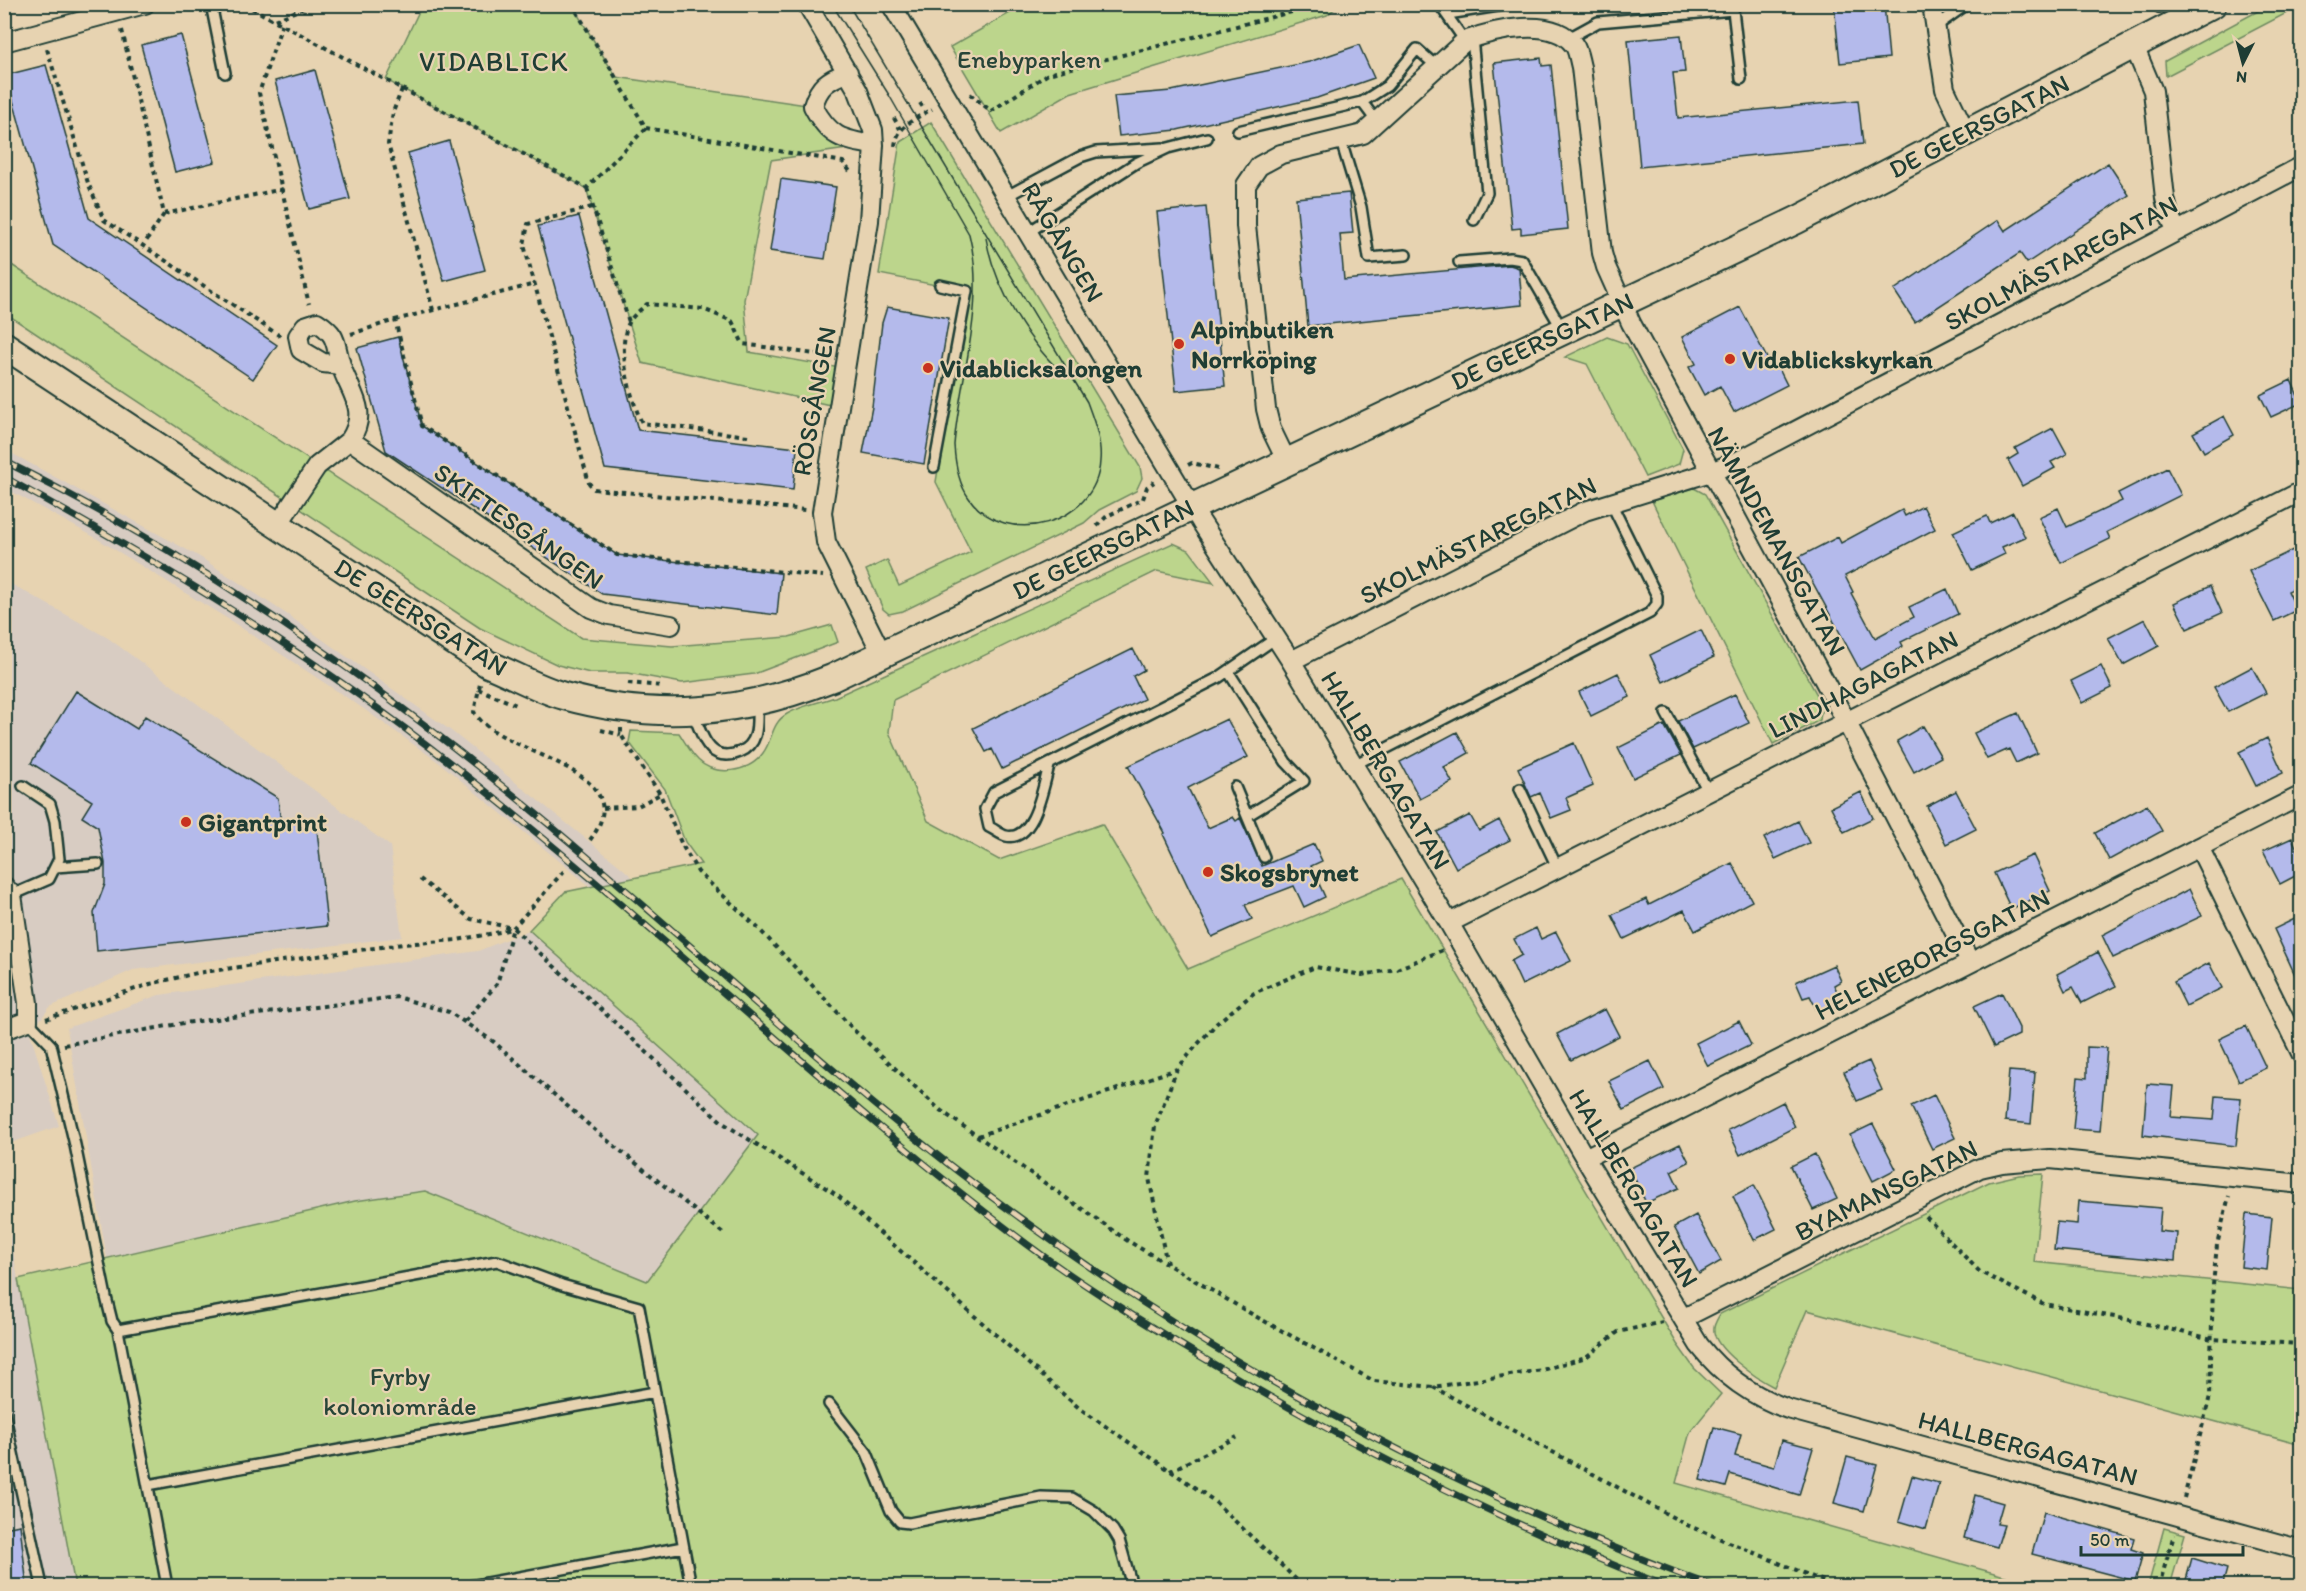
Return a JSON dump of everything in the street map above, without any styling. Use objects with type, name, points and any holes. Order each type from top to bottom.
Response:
[{"type":"main road","name":"DE GEERSGATAN","points":[[4,345],[488,664],[562,696],[624,708],[692,711],[757,704],[792,694],[882,654],[1797,220],[2213,4]]},
{"type":"street","points":[[4,42],[145,4]]},
{"type":"street","name":"RÖSGÅNGEN","points":[[807,4],[848,72],[867,112],[874,145],[872,196],[822,512],[826,542],[882,654]]},
{"type":"street","name":"RÅGÅNGEN","points":[[891,4],[1192,506]]},
{"type":"street","points":[[1932,4],[1945,89],[1966,133]]},
{"type":"street","points":[[1287,462],[1274,435],[1266,410],[1246,226],[1246,185],[1259,166],[1281,154],[1363,134],[1436,66],[1469,40],[1486,33],[1542,28],[1560,33],[1567,39]]},
{"type":"street","name":"NÄMNDEMANSGATAN","points":[[1567,39],[1575,46],[1581,67],[1602,253],[1622,303],[1846,721],[1970,962]]},
{"type":"street","points":[[2134,46],[2153,91],[2165,198],[2169,215],[2177,231]]},
{"type":"street","points":[[848,72],[826,81],[818,92],[813,106],[821,120],[838,136],[846,141],[874,145]]},
{"type":"street","name":"SKOLMÄSTAREGATAN","points":[[1291,661],[1584,511],[1711,472],[1740,460],[2301,166]]},
{"type":"street","points":[[277,526],[317,466],[350,440],[356,432],[359,413],[350,383],[341,365],[339,350],[332,332],[314,323],[305,326],[298,336],[301,350],[323,363],[341,365]]},
{"type":"street","name":"SKIFTESGÅNGEN","points":[[350,440],[591,608],[609,615],[672,625]]},
{"type":"street","name":"LINDHAGAGATAN","points":[[1449,922],[2301,491]]},
{"type":"street","name":"HALLBERGAGATAN","points":[[1192,506],[1291,661],[1449,922],[1585,1158],[1714,1364],[1744,1389],[1766,1401],[2301,1550]]},
{"type":"street","name":"HELENEBORGSGATAN","points":[[1585,1158],[2301,795]]},
{"type":"street","points":[[2199,848],[2301,1055]]},
{"type":"street","points":[[4,1030],[28,1021],[28,1003],[8,891]]},
{"type":"street","name":"BYAMANSGATAN","points":[[1684,1318],[1980,1168],[2028,1160],[2301,1184]]},
{"type":"lane","points":[[212,4],[225,73]]},
{"type":"lane","points":[[1439,4],[1469,40],[1487,194],[1474,220]]},
{"type":"lane","points":[[1448,14],[1511,4]]},
{"type":"lane","points":[[1935,27],[1967,4]]},
{"type":"lane","points":[[1567,39],[1598,22],[1733,10],[1741,79]]},
{"type":"lane","points":[[1238,130],[1362,102],[1387,86],[1417,49],[1436,66]]},
{"type":"lane","points":[[1362,102],[1377,122]]},
{"type":"lane","points":[[1027,232],[1136,163],[1168,148],[1206,138]]},
{"type":"lane","points":[[1341,141],[1361,207],[1369,258],[1406,255]]},
{"type":"lane","points":[[1005,197],[1080,157],[1096,152],[1168,148]]},
{"type":"lane","points":[[1459,262],[1510,258],[1522,260],[1563,331]]},
{"type":"lane","points":[[934,467],[967,291],[940,285]]},
{"type":"lane","points":[[1354,765],[1650,613],[1657,604],[1657,596],[1611,503]]},
{"type":"lane","points":[[1049,766],[1031,826],[1020,834],[1006,836],[989,826],[985,809],[994,792],[1049,766],[1228,671],[1276,638]]},
{"type":"lane","points":[[1228,671],[1286,762],[1304,781],[1247,816]]},
{"type":"lane","points":[[692,711],[705,741],[717,753],[733,755],[749,748],[755,738],[757,704]]},
{"type":"lane","points":[[1666,713],[1708,791]]},
{"type":"lane","points":[[8,891],[49,879],[58,859],[55,821],[50,804],[23,786]]},
{"type":"lane","points":[[1235,787],[1264,857]]},
{"type":"lane","points":[[1520,789],[1557,867]]},
{"type":"lane","points":[[55,867],[98,864]]},
{"type":"lane","points":[[28,1021],[51,1046],[75,1145],[106,1297],[112,1321],[118,1330],[167,1587]]},
{"type":"lane","points":[[118,1330],[497,1261],[577,1290],[639,1307],[691,1587]]},
{"type":"lane","points":[[147,1485],[655,1392]]},
{"type":"lane","points":[[829,1404],[867,1453],[891,1511],[900,1522],[1041,1497],[1072,1498],[1094,1510],[1113,1530],[1119,1540],[1132,1587]]},
{"type":"lane","points":[[4,1412],[42,1587]]},
{"type":"lane","points":[[470,1587],[683,1547]]},
{"type":"path","points":[[244,4],[586,188],[629,321],[623,348],[633,399],[642,423],[748,436]]},
{"type":"path","points":[[274,21],[313,4]]},
{"type":"path","points":[[572,4],[646,128],[843,162],[854,176]]},
{"type":"path","points":[[894,156],[896,135],[900,129],[966,89],[973,99],[991,111],[1048,74],[1321,7],[1323,4]]},
{"type":"path","points":[[117,12],[164,214]]},
{"type":"path","points":[[282,24],[260,93],[314,323]]},
{"type":"path","points":[[42,33],[88,183],[104,220],[301,350]]},
{"type":"path","points":[[402,88],[393,112],[388,144],[433,310]]},
{"type":"path","points":[[920,103],[926,112]]},
{"type":"path","points":[[894,118],[900,129]]},
{"type":"path","points":[[586,188],[646,128]]},
{"type":"path","points":[[143,246],[164,214],[283,189]]},
{"type":"path","points":[[592,207],[528,224],[524,245],[590,483],[594,489],[822,512]]},
{"type":"path","points":[[334,339],[395,320],[535,284]]},
{"type":"path","points":[[629,321],[647,304],[703,309],[732,321],[743,344],[848,359]]},
{"type":"path","points":[[395,320],[422,426],[617,555],[845,578]]},
{"type":"path","points":[[1094,531],[1107,516],[1143,499],[1147,486],[1151,483],[1173,473]]},
{"type":"path","points":[[488,664],[474,702],[474,712],[479,721],[588,781],[601,797],[603,808],[599,826],[590,840]]},
{"type":"path","points":[[665,687],[626,683],[621,735],[660,794],[682,845],[698,872],[759,929],[856,1032],[940,1110],[1128,1241],[1255,1317],[1374,1381],[1434,1387],[1542,1370],[1586,1357],[1618,1332],[1684,1318]]},
{"type":"path","points":[[603,808],[638,806],[660,794]]},
{"type":"path","points":[[465,1022],[497,984],[513,928],[564,871]]},
{"type":"path","points":[[420,879],[471,919],[513,928],[723,1123],[837,1195],[1079,1408],[1213,1500],[1303,1587]]},
{"type":"path","points":[[28,1021],[50,1019],[150,984],[197,973],[403,944],[457,940],[513,928]]},
{"type":"path","points":[[1167,1264],[1149,1178],[1155,1126],[1177,1069],[1217,1023],[1254,993],[1315,967],[1362,975],[1397,969],[1460,943]]},
{"type":"path","points":[[51,1046],[74,1044],[184,1023],[397,997],[449,1012],[494,1042],[597,1132],[723,1233]]},
{"type":"path","points":[[977,1136],[1177,1069]]},
{"type":"path","points":[[2159,1587],[2205,1423],[2210,1396],[2212,1285],[2217,1245],[2234,1177]]},
{"type":"path","points":[[1912,1202],[1947,1242],[1980,1272],[2044,1304],[2125,1319],[2212,1340],[2301,1344]]},
{"type":"path","points":[[1434,1387],[1687,1525],[1835,1587]]},
{"type":"path","points":[[1170,1471],[1237,1437]]},
{"type":"shaded area","points":[[4,449],[200,557],[288,615],[450,730],[620,866],[724,960],[603,897],[441,764],[361,707],[228,619],[96,538],[5,488]]},
{"type":"shaded area","points":[[4,580],[108,638],[390,846],[402,937],[133,970],[50,1007],[30,1033],[59,1126],[5,1145]]},
{"type":"shaded area","points":[[529,930],[758,1135],[646,1281],[575,1253],[355,1201],[107,1258],[67,1028],[159,995],[478,951]]},
{"type":"shaded area","points":[[4,1198],[18,1279],[75,1586],[5,1586]]},
{"type":"green space","points":[[2271,4],[2302,5],[2166,76],[2165,61]]},
{"type":"green space","points":[[422,5],[572,5],[616,77],[813,106],[821,120],[874,145],[771,160],[744,300],[749,352],[846,369],[839,407],[642,363],[586,188],[386,80]]},
{"type":"green space","name":"Enebyparken","points":[[1024,5],[1339,5],[1327,15],[1070,93],[1001,133],[950,47]]},
{"type":"green space","points":[[931,122],[1140,467],[1142,478],[1136,491],[1099,510],[1084,523],[903,611],[889,614],[883,609],[866,570],[887,560],[899,586],[971,552],[936,482],[967,291],[879,274],[900,142]]},
{"type":"green space","points":[[4,260],[581,638],[672,646],[789,637],[832,625],[838,642],[754,674],[682,683],[628,673],[590,673],[558,665],[480,628],[5,313]]},
{"type":"green space","points":[[1607,337],[1627,344],[1683,449],[1679,464],[1645,477],[1587,364],[1565,357]]},
{"type":"green space","points":[[1694,488],[1705,494],[1822,704],[1820,720],[1773,744],[1652,501]]},
{"type":"green space","name":"Fyrby koloniområde","points":[[1173,543],[1189,550],[1214,583],[1157,571],[893,700],[889,732],[928,821],[999,860],[1102,824],[1188,969],[1401,879],[1677,1344],[1694,1368],[1721,1394],[1690,1432],[1676,1483],[2040,1586],[75,1586],[18,1279],[355,1201],[425,1191],[647,1281],[758,1135],[529,930],[565,892],[701,864],[685,842],[665,789],[629,742],[631,731],[679,733],[692,754],[705,765],[722,771],[741,768],[757,760],[766,748],[778,722],[792,711],[835,697]]},
{"type":"green space","points":[[2043,1174],[2034,1262],[2301,1290],[2301,1445],[1807,1310],[1774,1387],[1737,1362],[1720,1345],[1715,1336],[1714,1326],[1720,1314],[1989,1182],[2019,1175]]},
{"type":"green space","points":[[2164,1528],[2185,1534],[2170,1586],[2148,1586]]},
{"type":"building","points":[[1834,4],[1884,4],[1889,58],[1840,63]]},
{"type":"building","points":[[181,35],[215,162],[175,172],[141,45]]},
{"type":"building","points":[[1681,35],[1685,72],[1673,73],[1678,118],[1858,100],[1863,144],[1640,167],[1628,40]]},
{"type":"building","points":[[1359,45],[1374,78],[1317,98],[1177,130],[1119,136],[1114,96],[1171,91],[1309,62]]},
{"type":"building","points":[[1541,58],[1542,66],[1551,65],[1568,229],[1521,234],[1521,228],[1512,229],[1494,63]]},
{"type":"building","points":[[46,65],[89,218],[277,345],[253,379],[53,245],[6,75]]},
{"type":"building","points":[[315,70],[350,199],[309,209],[275,81]]},
{"type":"building","points":[[449,141],[485,270],[444,281],[408,153]]},
{"type":"building","points":[[2108,163],[2129,195],[2027,263],[2020,253],[1915,322],[1894,290],[1998,220],[2005,231]]},
{"type":"building","points":[[781,179],[836,187],[825,259],[770,251]]},
{"type":"building","points":[[1349,193],[1353,233],[1340,234],[1344,280],[1510,265],[1519,268],[1522,305],[1308,326],[1296,198]]},
{"type":"building","points":[[1206,207],[1225,386],[1176,391],[1157,212]]},
{"type":"building","points":[[579,216],[638,430],[797,448],[793,490],[605,469],[538,226]]},
{"type":"building","points":[[887,307],[949,318],[924,464],[863,453],[872,407],[882,323]]},
{"type":"building","name":"Vidablickskyrkan","points":[[1740,307],[1768,360],[1773,357],[1787,385],[1734,412],[1720,386],[1704,395],[1689,367],[1696,364],[1682,337]]},
{"type":"building","points":[[398,337],[422,426],[617,555],[781,573],[777,615],[602,594],[386,451],[357,348]]},
{"type":"building","points":[[2291,380],[2301,403],[2271,417],[2260,395]]},
{"type":"building","points":[[2224,416],[2234,435],[2204,452],[2193,433]]},
{"type":"building","points":[[2053,428],[2067,454],[2051,462],[2055,468],[2022,486],[2008,460],[2018,454],[2015,448]]},
{"type":"building","points":[[2167,468],[2181,495],[2107,532],[2110,539],[2061,563],[2039,517],[2058,508],[2067,527],[2122,501],[2118,493]]},
{"type":"building","points":[[1923,506],[1935,529],[1845,576],[1853,592],[1851,593],[1875,638],[1914,617],[1909,607],[1947,589],[1958,614],[1901,642],[1903,646],[1860,670],[1799,557],[1838,537],[1841,543],[1902,510],[1905,516]]},
{"type":"building","points":[[2013,512],[2025,537],[2002,547],[2005,554],[1972,570],[1953,532],[1987,516],[1990,523]]},
{"type":"building","points":[[2297,548],[2301,559],[2301,585],[2288,591],[2297,610],[2274,621],[2249,571]]},
{"type":"building","points":[[2210,586],[2222,613],[2187,629],[2174,603]]},
{"type":"building","points":[[2145,619],[2159,646],[2123,665],[2108,638]]},
{"type":"building","points":[[1701,630],[1714,657],[1663,682],[1650,655]]},
{"type":"building","points":[[1133,649],[1144,670],[1133,676],[1144,699],[1002,769],[992,749],[986,752],[973,728]]},
{"type":"building","points":[[2101,666],[2112,688],[2082,703],[2071,681]]},
{"type":"building","points":[[2252,667],[2266,693],[2228,712],[2214,687]]},
{"type":"building","points":[[1618,673],[1630,697],[1591,716],[1579,692]]},
{"type":"building","name":"Gigantprint","points":[[76,691],[137,729],[145,716],[278,798],[281,824],[316,820],[327,926],[97,951],[94,913],[105,884],[105,863],[98,827],[82,817],[92,801],[31,763]]},
{"type":"building","points":[[1735,694],[1749,723],[1693,749],[1678,721]]},
{"type":"building","points":[[2018,713],[2037,753],[2016,763],[2009,749],[1987,759],[1974,733]]},
{"type":"building","points":[[1227,719],[1248,757],[1188,788],[1208,828],[1233,817],[1236,821],[1240,818],[1262,866],[1314,844],[1322,861],[1311,866],[1325,897],[1304,907],[1294,886],[1245,905],[1252,919],[1212,937],[1163,834],[1165,833],[1128,766]]},
{"type":"building","points":[[1664,725],[1681,755],[1633,778],[1618,748]]},
{"type":"building","points":[[1923,726],[1941,757],[1914,772],[1897,741]]},
{"type":"building","points":[[1457,732],[1469,753],[1444,767],[1452,782],[1420,799],[1400,762]]},
{"type":"building","points":[[2267,738],[2283,773],[2256,786],[2239,752]]},
{"type":"building","points":[[1574,743],[1593,786],[1566,798],[1571,810],[1551,818],[1540,793],[1531,797],[1518,768]]},
{"type":"building","points":[[1956,791],[1976,829],[1946,844],[1927,806]]},
{"type":"building","points":[[1861,792],[1873,818],[1844,832],[1831,807]]},
{"type":"building","points":[[2147,805],[2162,831],[2109,860],[2095,833]]},
{"type":"building","points":[[1470,815],[1479,831],[1499,820],[1510,840],[1456,868],[1437,832]]},
{"type":"building","points":[[1798,821],[1809,843],[1775,859],[1764,838]]},
{"type":"building","points":[[2292,838],[2301,858],[2301,873],[2280,884],[2263,851]]},
{"type":"building","points":[[2033,855],[2050,891],[2011,909],[1994,873]]},
{"type":"building","points":[[1732,863],[1752,901],[1695,931],[1684,910],[1624,939],[1612,915],[1646,899],[1649,905]]},
{"type":"building","points":[[2189,889],[2202,916],[2113,958],[2102,935]]},
{"type":"building","points":[[2301,916],[2301,988],[2274,929]]},
{"type":"building","points":[[1536,928],[1541,939],[1556,932],[1571,961],[1522,985],[1511,961],[1522,955],[1514,939]]},
{"type":"building","points":[[2098,952],[2116,986],[2082,1003],[2073,987],[2065,991],[2057,974]]},
{"type":"building","points":[[2209,963],[2222,988],[2186,1006],[2174,982]]},
{"type":"building","points":[[1834,965],[1841,981],[1834,985],[1842,1001],[1818,1012],[1810,996],[1803,998],[1796,982]]},
{"type":"building","points":[[2002,993],[2019,1028],[2019,1035],[1994,1047],[1974,1006]]},
{"type":"building","points":[[1605,1009],[1619,1036],[1571,1060],[1557,1034]]},
{"type":"building","points":[[1739,1021],[1751,1045],[1708,1066],[1696,1043]]},
{"type":"building","points":[[2246,1026],[2266,1068],[2239,1081],[2219,1039]]},
{"type":"building","points":[[2087,1047],[2107,1048],[2100,1131],[2073,1129],[2078,1077],[2087,1078]]},
{"type":"building","points":[[1650,1061],[1664,1089],[1624,1110],[1609,1081]]},
{"type":"building","points":[[1869,1061],[1882,1090],[1857,1101],[1844,1072]]},
{"type":"building","points":[[2009,1071],[2035,1073],[2031,1124],[2005,1121]]},
{"type":"building","points":[[2147,1084],[2174,1086],[2171,1117],[2214,1120],[2216,1096],[2241,1098],[2236,1146],[2143,1135]]},
{"type":"building","points":[[1934,1095],[1955,1138],[1932,1149],[1911,1106]]},
{"type":"building","points":[[1783,1102],[1795,1127],[1740,1155],[1728,1130]]},
{"type":"building","points":[[1873,1124],[1896,1169],[1873,1181],[1850,1135]]},
{"type":"building","points":[[1680,1144],[1689,1162],[1671,1171],[1679,1188],[1646,1203],[1630,1168]]},
{"type":"building","points":[[1815,1154],[1837,1199],[1813,1210],[1791,1166]]},
{"type":"building","points":[[1754,1185],[1776,1229],[1754,1240],[1733,1196]]},
{"type":"building","points":[[2079,1201],[2161,1208],[2159,1231],[2177,1233],[2175,1261],[2054,1250],[2057,1222],[2077,1224]]},
{"type":"building","points":[[2246,1214],[2272,1217],[2267,1270],[2241,1267]]},
{"type":"building","points":[[1696,1215],[1721,1261],[1699,1274],[1674,1227]]},
{"type":"building","points":[[1714,1427],[1741,1434],[1735,1456],[1774,1467],[1782,1440],[1813,1448],[1799,1495],[1730,1474],[1726,1487],[1700,1480]]},
{"type":"building","points":[[1847,1457],[1877,1465],[1864,1511],[1834,1503]]},
{"type":"building","points":[[1912,1476],[1939,1483],[1926,1529],[1899,1521]]},
{"type":"building","points":[[1975,1495],[2003,1503],[1997,1524],[2004,1525],[1997,1547],[1964,1538]]},
{"type":"building","points":[[2044,1512],[2134,1538],[2131,1549],[2143,1553],[2135,1581],[2032,1554]]},
{"type":"building","points":[[20,1525],[27,1587],[4,1587],[4,1528]]},
{"type":"building","points":[[2192,1558],[2227,1569],[2222,1587],[2184,1587]]},
{"type":"tram line","points":[[832,4],[889,95],[969,234],[974,260],[974,313],[954,445],[956,465],[962,486],[969,498],[985,514],[1004,523],[1025,526],[1047,523],[1067,514],[1083,501],[1095,483],[1100,461],[1100,446],[1087,402],[848,4]]},
{"type":"tram line","points":[[986,238],[990,257],[1005,295],[1027,333],[1040,350],[1068,378]]},
{"type":"railway","points":[[4,461],[147,538],[286,625],[353,672],[419,721],[546,822],[875,1105],[955,1169],[1037,1230],[1121,1288],[1207,1343],[1295,1395],[1385,1443],[1477,1488],[1570,1529],[1714,1586]]},
{"type":"railway","points":[[4,477],[121,543],[235,612],[401,725],[525,823],[939,1176],[1082,1283],[1205,1359],[1374,1453],[1547,1537],[1666,1586]]},
{"type":"place","name":"Alpinbutiken Norrköping","points":[[1179,344]]},
{"type":"place","name":"Vidablickskyrkan","points":[[1730,359]]},
{"type":"place","name":"Vidablicksalongen","points":[[928,368]]},
{"type":"place","name":"Gigantprint","points":[[186,822]]},
{"type":"place","name":"Skogsbrynet","points":[[1208,872]]},
{"type":"district","name":"VIDABLICK","points":[[494,62]]}]
